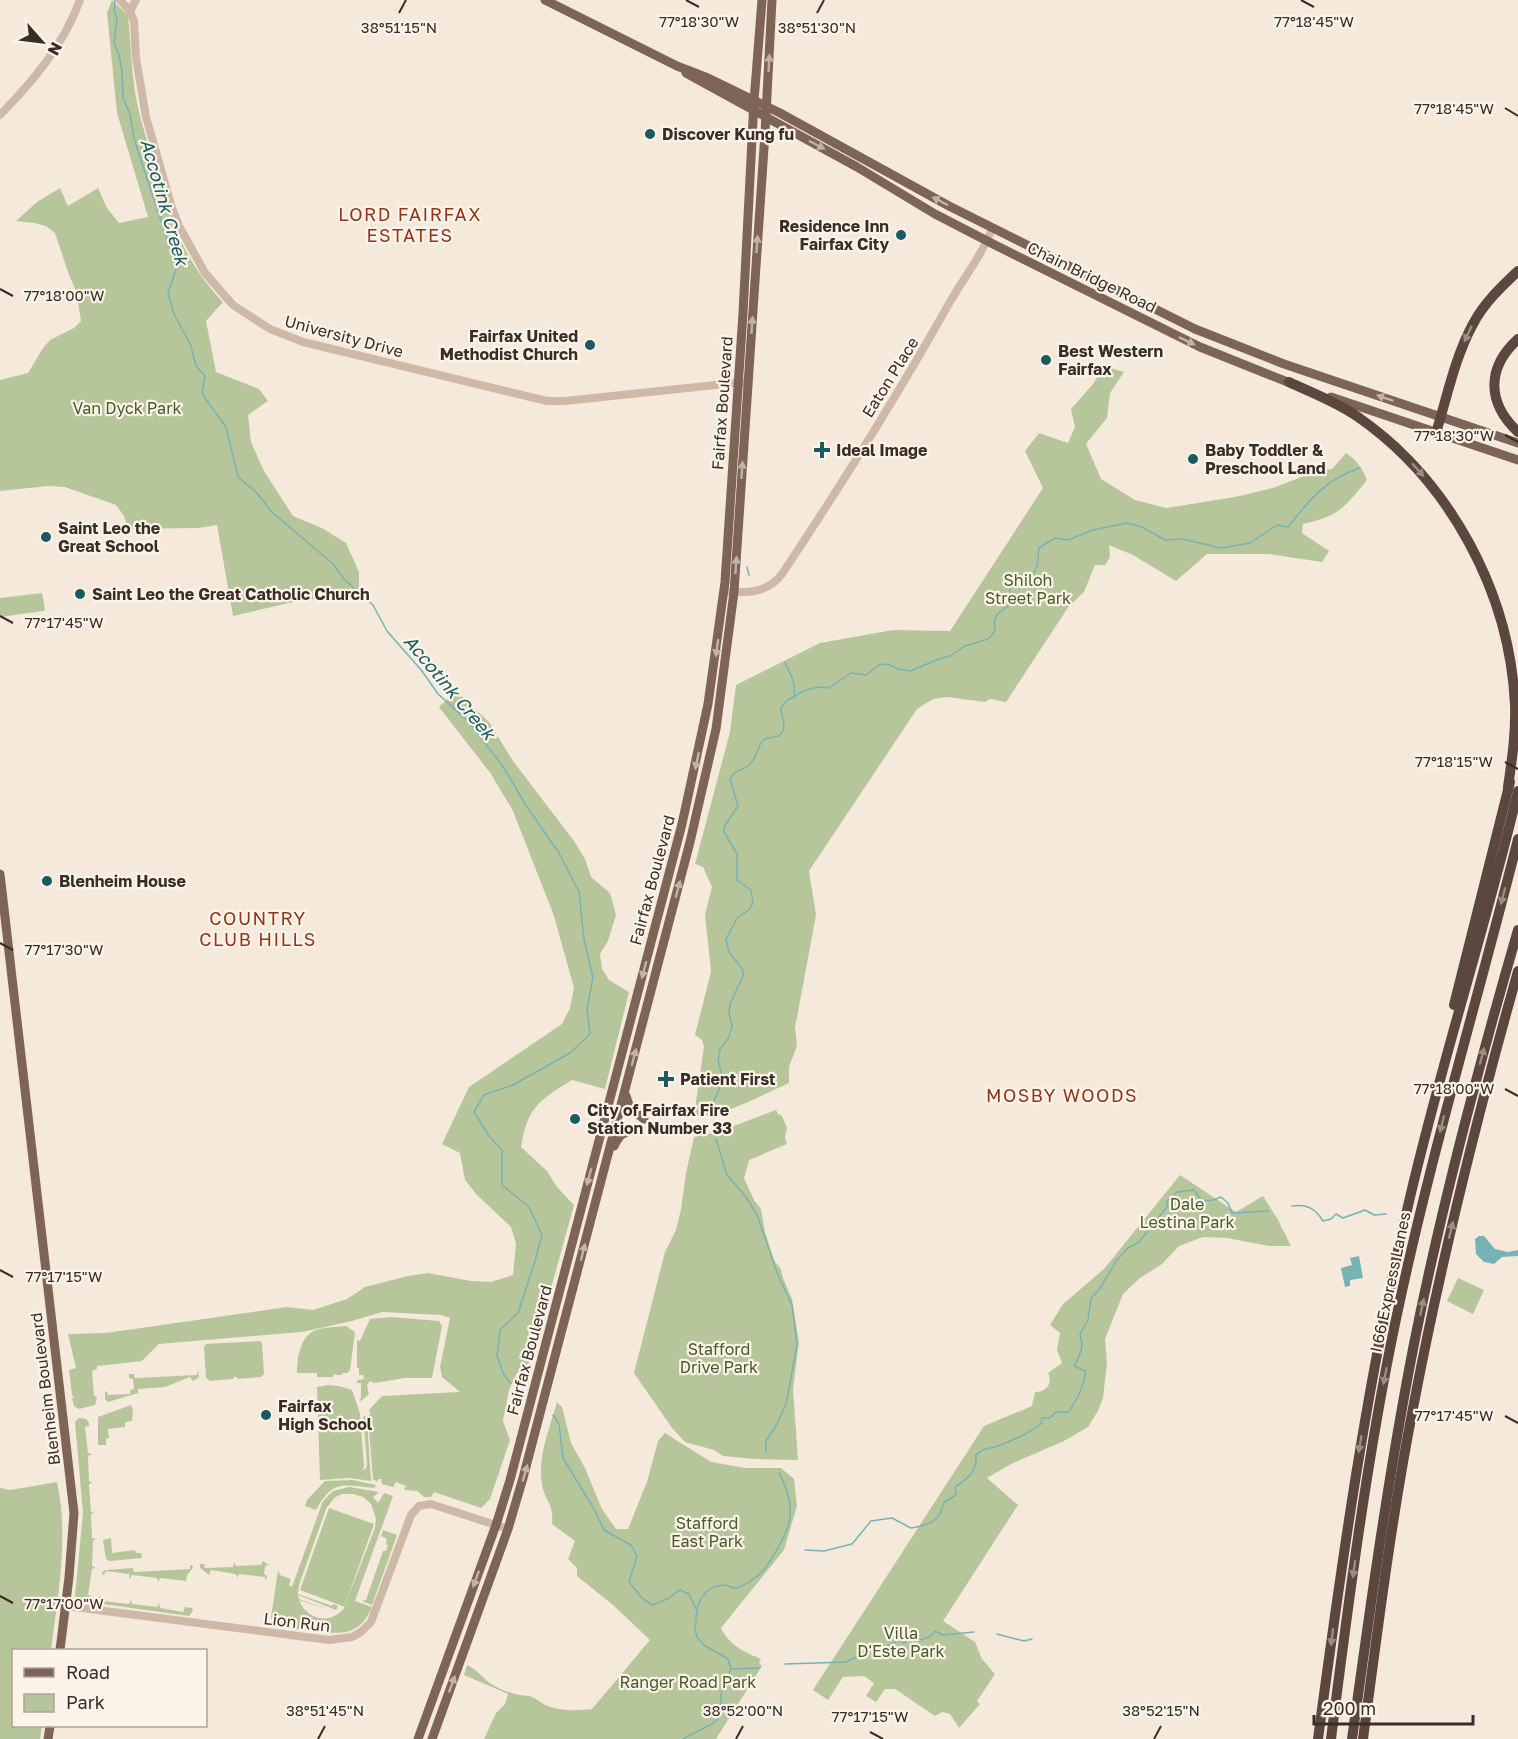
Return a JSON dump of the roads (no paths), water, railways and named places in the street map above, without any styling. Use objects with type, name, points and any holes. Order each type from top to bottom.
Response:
[{"type":"highway","points":[[1436,433],[1464,342],[1486,304],[1518,271]]},
{"type":"highway","points":[[1518,339],[1501,359],[1494,381],[1495,396],[1501,411],[1518,432]]},
{"type":"highway","points":[[1289,382],[1341,407],[1393,444],[1431,485],[1454,517],[1469,544],[1498,612],[1513,679],[1515,730],[1513,789]]},
{"type":"highway","points":[[1318,1739],[1339,1576],[1383,1315],[1448,1030],[1513,789],[1518,746]]},
{"type":"highway","name":"I 66 Express Lanes","points":[[1331,1739],[1362,1509],[1396,1320],[1444,1115],[1518,839]]},
{"type":"highway","points":[[1352,1739],[1375,1572],[1413,1348],[1468,1110],[1518,930]]},
{"type":"highway","points":[[1363,1739],[1385,1577],[1413,1403],[1445,1252],[1518,971]]},
{"type":"main road","name":"Chain Bridge Road","points":[[545,0],[677,66],[701,75],[933,212],[1200,347],[1289,382],[1518,460]]},
{"type":"main road","name":"Fairfax Boulevard","points":[[743,382],[754,105],[762,0]]},
{"type":"main road","name":"Fairfax Boulevard","points":[[432,1739],[508,1529],[571,1301],[706,776],[723,685],[743,382],[766,112],[772,0]]},
{"type":"main road","name":"Chain Bridge Road","points":[[766,112],[1208,335],[1284,364],[1518,443]]},
{"type":"main road","points":[[863,159],[870,169],[922,200],[933,212]]},
{"type":"main road","name":"Fairfax Boulevard","points":[[418,1739],[496,1524],[524,1429],[686,808],[729,592]]},
{"type":"main road","name":"Blenheim Boulevard","points":[[0,874],[71,1478],[73,1522],[60,1649]]},
{"type":"main road","points":[[626,1089],[626,1102],[644,1119]]},
{"type":"main road","points":[[606,1162],[620,1135],[628,1130],[638,1130]]},
{"type":"street","points":[[0,114],[46,64],[70,24],[80,0]]},
{"type":"street","points":[[130,11],[136,0]]},
{"type":"street","name":"University Drive","points":[[122,1],[134,21],[136,58],[146,117],[179,226],[214,285],[233,305],[259,323],[303,342],[547,401],[743,382]]},
{"type":"street","name":"Eaton Place","points":[[729,592],[761,590],[771,585],[779,577],[905,382],[987,241],[992,228]]},
{"type":"street","name":"Lion Run","points":[[66,1606],[343,1640],[361,1632],[374,1618],[411,1515],[416,1508],[423,1504],[431,1504],[508,1529]]},
{"type":"water","points":[[1484,1236],[1495,1249],[1508,1252],[1518,1250],[1518,1256],[1502,1257],[1494,1264],[1484,1262],[1476,1254],[1475,1239]]},
{"type":"water","points":[[1359,1256],[1363,1278],[1350,1280],[1350,1286],[1345,1287],[1341,1268],[1352,1265],[1350,1258]]},
{"type":"waterway","name":"Accotink Creek","points":[[115,0],[114,11],[117,17],[114,43],[122,72],[123,98],[130,114],[134,139],[176,269],[168,293],[174,314],[191,346],[196,366],[205,376],[202,394],[226,427],[238,477],[256,492],[272,512],[333,564],[344,579],[373,605],[387,631],[422,671],[438,694],[468,721],[504,768],[525,804],[559,853],[579,892],[584,939],[593,978],[587,1008],[590,1034],[570,1053],[513,1085],[484,1095],[474,1112],[489,1136],[502,1150],[502,1185],[529,1207],[542,1235],[518,1313],[500,1330],[497,1356],[503,1373],[510,1383]]},
{"type":"waterway","points":[[794,697],[811,689],[829,688],[851,673],[866,675],[879,665],[888,664],[910,671],[950,656],[965,646],[988,639],[995,631],[997,615],[1015,599],[1010,591],[1010,581],[1015,575],[1033,574],[1037,567],[1039,548],[1055,538],[1068,540],[1093,530],[1127,523],[1142,527],[1165,540],[1182,539],[1221,548],[1250,543],[1277,525],[1288,527],[1328,484],[1360,468]]},
{"type":"waterway","points":[[747,567],[749,575]]},
{"type":"waterway","points":[[709,1113],[723,1080],[718,1060],[720,1049],[729,1037],[732,1026],[729,1013],[730,1004],[743,976],[743,970],[729,952],[726,939],[737,918],[749,910],[753,903],[751,890],[737,880],[737,854],[724,832],[724,827],[738,806],[730,779],[752,762],[763,740],[778,736],[783,731],[781,708],[787,700],[794,697],[792,679],[785,663]]},
{"type":"waterway","points":[[716,1139],[727,1175],[746,1197],[757,1215],[778,1275],[792,1305],[797,1345],[786,1404],[766,1441],[766,1451]]},
{"type":"waterway","points":[[805,1550],[824,1551],[852,1544],[871,1521],[892,1518],[911,1528],[928,1524],[940,1514],[944,1502],[956,1495],[955,1487],[971,1474],[978,1453],[1026,1434],[1041,1424],[1042,1418],[1050,1418],[1056,1412],[1069,1412],[1080,1392],[1085,1376],[1085,1371],[1074,1366],[1081,1350],[1080,1334],[1088,1320],[1091,1298],[1099,1290],[1117,1260],[1128,1248],[1139,1242],[1167,1207],[1167,1201],[1177,1192],[1194,1190],[1202,1201],[1221,1197],[1228,1203],[1232,1213],[1268,1211]]},
{"type":"waterway","points":[[1292,1206],[1310,1208],[1323,1221],[1331,1219],[1336,1214],[1343,1218],[1365,1210],[1374,1215],[1386,1214]]},
{"type":"waterway","name":"Accotink Creek","points":[[553,1415],[559,1424],[563,1458],[604,1530],[631,1545],[637,1556],[629,1582],[643,1599],[653,1605],[680,1590],[689,1594],[697,1611],[695,1629],[697,1637],[704,1645],[728,1659],[731,1669],[721,1694],[721,1716],[712,1724],[683,1739]]},
{"type":"waterway","points":[[697,1609],[703,1595],[710,1589],[720,1585],[735,1588],[754,1579],[766,1567],[777,1550],[790,1518],[788,1495],[779,1473]]},
{"type":"waterway","points":[[785,1664],[846,1662],[868,1649],[884,1648],[899,1640],[904,1643],[913,1637],[922,1640],[931,1636],[935,1631],[943,1635],[974,1632]]},
{"type":"waterway","points":[[997,1634],[1024,1641],[1032,1639]]},
{"type":"waterway","points":[[731,1669],[759,1668]]},
{"type":"place","name":"Discover Kung fu","points":[[650,134]]},
{"type":"place","name":"Residence Inn Fairfax City","points":[[901,235]]},
{"type":"place","name":"Fairfax United Methodist Church","points":[[590,345]]},
{"type":"place","name":"Best Western Fairfax","points":[[1046,360]]},
{"type":"place","name":"Ideal Image","points":[[822,450]]},
{"type":"place","name":"Baby Toddler & Preschool Land","points":[[1193,459]]},
{"type":"place","name":"Saint Leo the Great School","points":[[46,537]]},
{"type":"place","name":"Saint Leo the Great Catholic Church","points":[[80,594]]},
{"type":"place","name":"Blenheim House","points":[[47,881]]},
{"type":"place","name":"Patient First","points":[[666,1079]]},
{"type":"place","name":"City of Fairfax Fire Station Number 33","points":[[575,1119]]},
{"type":"place","name":"Fairfax High School","points":[[266,1415]]},
{"type":"district","name":"LORD FAIRFAX ESTATES","points":[[410,224]]},
{"type":"district","name":"COUNTRY CLUB HILLS","points":[[258,928]]},
{"type":"district","name":"MOSBY WOODS","points":[[1062,1095]]},
{"type":"park label","name":"Van Dyck Park","points":[[127,408]]},
{"type":"park label","name":"Shiloh Street Park","points":[[1028,589]]},
{"type":"park label","name":"Dale Lestina Park","points":[[1187,1213]]},
{"type":"park label","name":"Stafford Drive Park","points":[[719,1358]]},
{"type":"park label","name":"Stafford East Park","points":[[707,1532]]},
{"type":"park label","name":"Villa D'Este Park","points":[[901,1642]]},
{"type":"park label","name":"Ranger Road Park","points":[[688,1682]]}]
